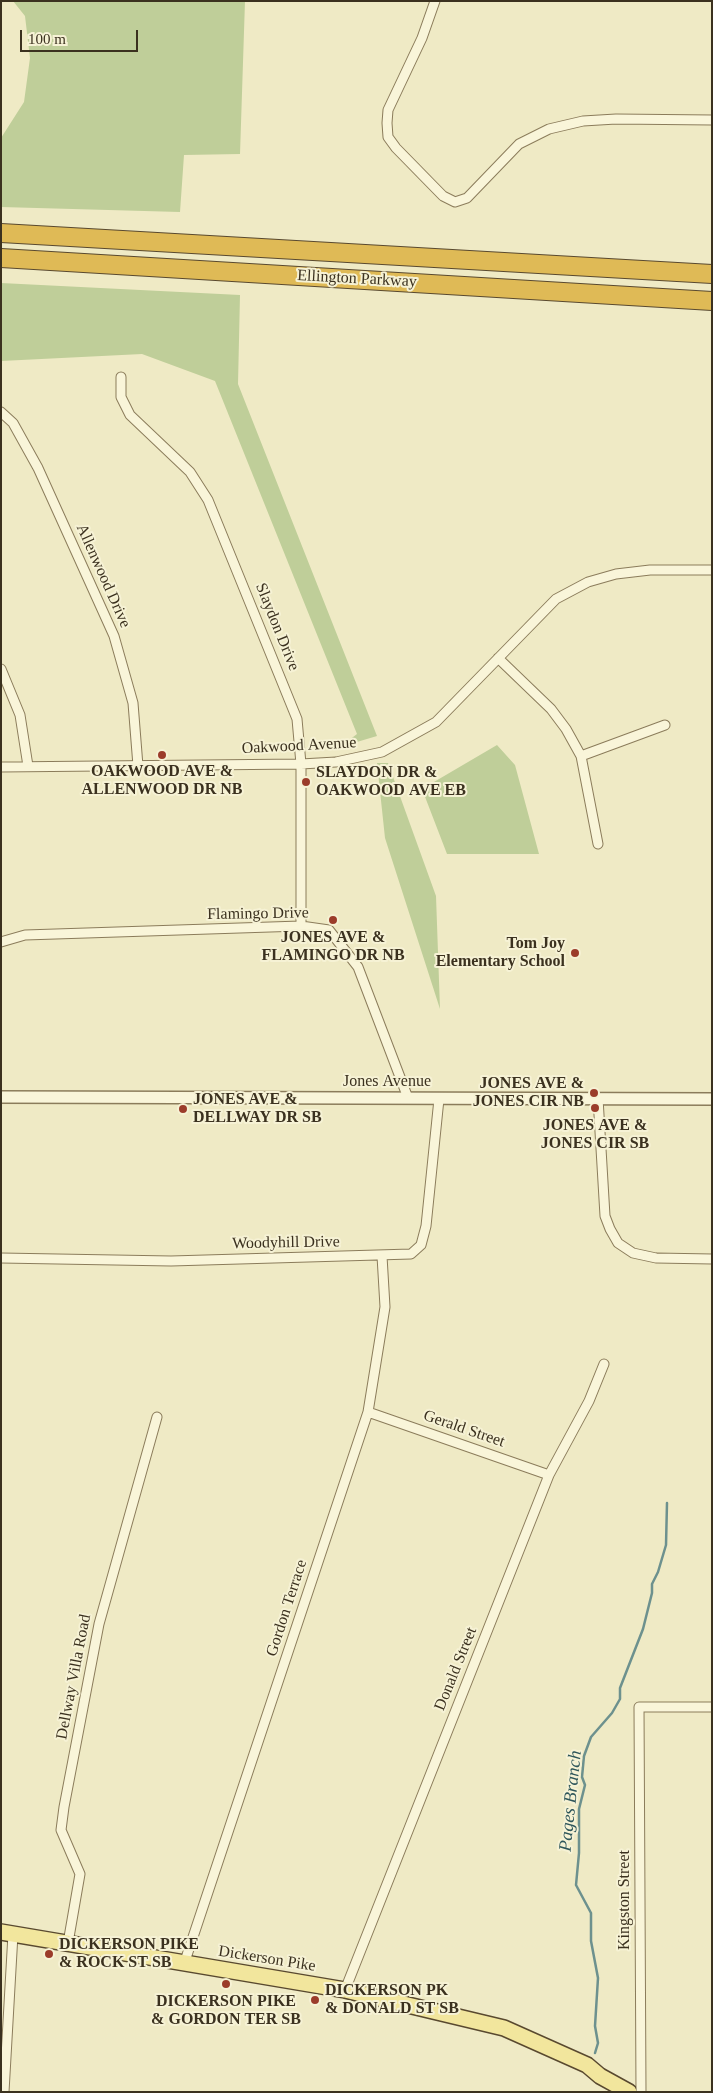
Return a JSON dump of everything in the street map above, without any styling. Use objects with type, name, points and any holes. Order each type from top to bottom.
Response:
[{"type":"highway","name":"Ellington Parkway","points":[[1,234],[712,274]]},
{"type":"highway","name":"Ellington Parkway","points":[[1,258],[712,301]]},
{"type":"main road","name":"Dickerson Pike","points":[[7,1933],[345,1990],[504,2028],[587,2065],[600,2076],[628,2092]]},
{"type":"street","points":[[435,1],[422,38],[388,110],[388,137],[396,148],[443,196],[455,202],[466,198],[519,144],[549,129],[583,121],[609,119],[712,120]]},
{"type":"street","name":"Slaydon Drive","points":[[121,378],[121,396],[130,415],[190,472],[208,500],[297,719],[301,764],[301,926]]},
{"type":"street","name":"Allenwood Drive","points":[[1,412],[13,423],[38,468],[114,636],[133,703],[138,766]]},
{"type":"street","name":"Oakwood Avenue","points":[[1,767],[301,764],[362,758],[382,752],[436,722],[546,607],[588,582],[616,574],[650,570],[712,570]]},
{"type":"street","points":[[498,658],[551,709],[581,756],[598,844]]},
{"type":"street","points":[[1,669],[20,715],[28,766]]},
{"type":"street","points":[[581,756],[665,725]]},
{"type":"street","name":"Flamingo Drive","points":[[1,942],[25,935],[301,926],[329,930],[358,967],[408,1098]]},
{"type":"street","name":"Jones Avenue","points":[[2,1097],[712,1099]]},
{"type":"street","points":[[598,1098],[605,1216],[618,1243],[633,1253],[656,1258],[712,1259]]},
{"type":"street","name":"Woodyhill Drive","points":[[1,1258],[170,1261],[411,1254],[421,1246],[426,1226],[439,1099]]},
{"type":"street","name":"Gordon Terrace","points":[[184,1964],[368,1412],[385,1307],[382,1256]]},
{"type":"street","name":"Donald Street","points":[[345,1990],[549,1475],[589,1401],[604,1364]]},
{"type":"street","name":"Gerald Street","points":[[368,1412],[549,1475]]},
{"type":"street","name":"Dellway Villa Road","points":[[68,1944],[80,1874],[60,1830],[100,1624],[157,1417]]},
{"type":"street","name":"Kingston Street","points":[[641,2092],[639,1707],[712,1707]]},
{"type":"street","points":[[4,2092],[7,1933]]},
{"type":"green space","points":[[13,1],[245,1],[240,154],[184,155],[180,212],[1,207],[1,138],[24,102],[30,58],[25,16]]},
{"type":"green space","points":[[1,283],[240,295],[238,384],[377,736],[340,747],[357,734],[215,381],[142,354],[1,361]]},
{"type":"green space","points":[[497,745],[515,765],[539,854],[447,854],[422,789]]},
{"type":"green space","points":[[377,763],[388,763],[436,896],[440,1009],[385,838]]},
{"type":"waterway","name":"Pages Branch","points":[[595,2053],[598,2043],[595,2026],[598,1978],[591,1941],[591,1913],[576,1885],[579,1853],[579,1809],[585,1785],[582,1777],[584,1756],[591,1737],[612,1713],[620,1699],[620,1688],[643,1629],[652,1593],[652,1584],[658,1572],[666,1545],[667,1503]]},
{"type":"place","name":"OAKWOOD AVE & ALLENWOOD DR NB","points":[[162,755]]},
{"type":"place","name":"SLAYDON DR & OAKWOOD AVE EB","points":[[306,782]]},
{"type":"place","name":"JONES AVE & FLAMINGO DR NB","points":[[333,920]]},
{"type":"place","name":"Tom Joy Elementary School","points":[[575,953]]},
{"type":"place","name":"JONES AVE & JONES CIR NB","points":[[594,1093]]},
{"type":"place","name":"JONES AVE & JONES CIR SB","points":[[595,1108]]},
{"type":"place","name":"JONES AVE & DELLWAY DR SB","points":[[183,1109]]},
{"type":"place","name":"DICKERSON PIKE & ROCK ST SB","points":[[49,1954]]},
{"type":"place","name":"DICKERSON PIKE & GORDON TER SB","points":[[226,1984]]},
{"type":"place","name":"DICKERSON PK & DONALD ST SB","points":[[315,2000]]}]
